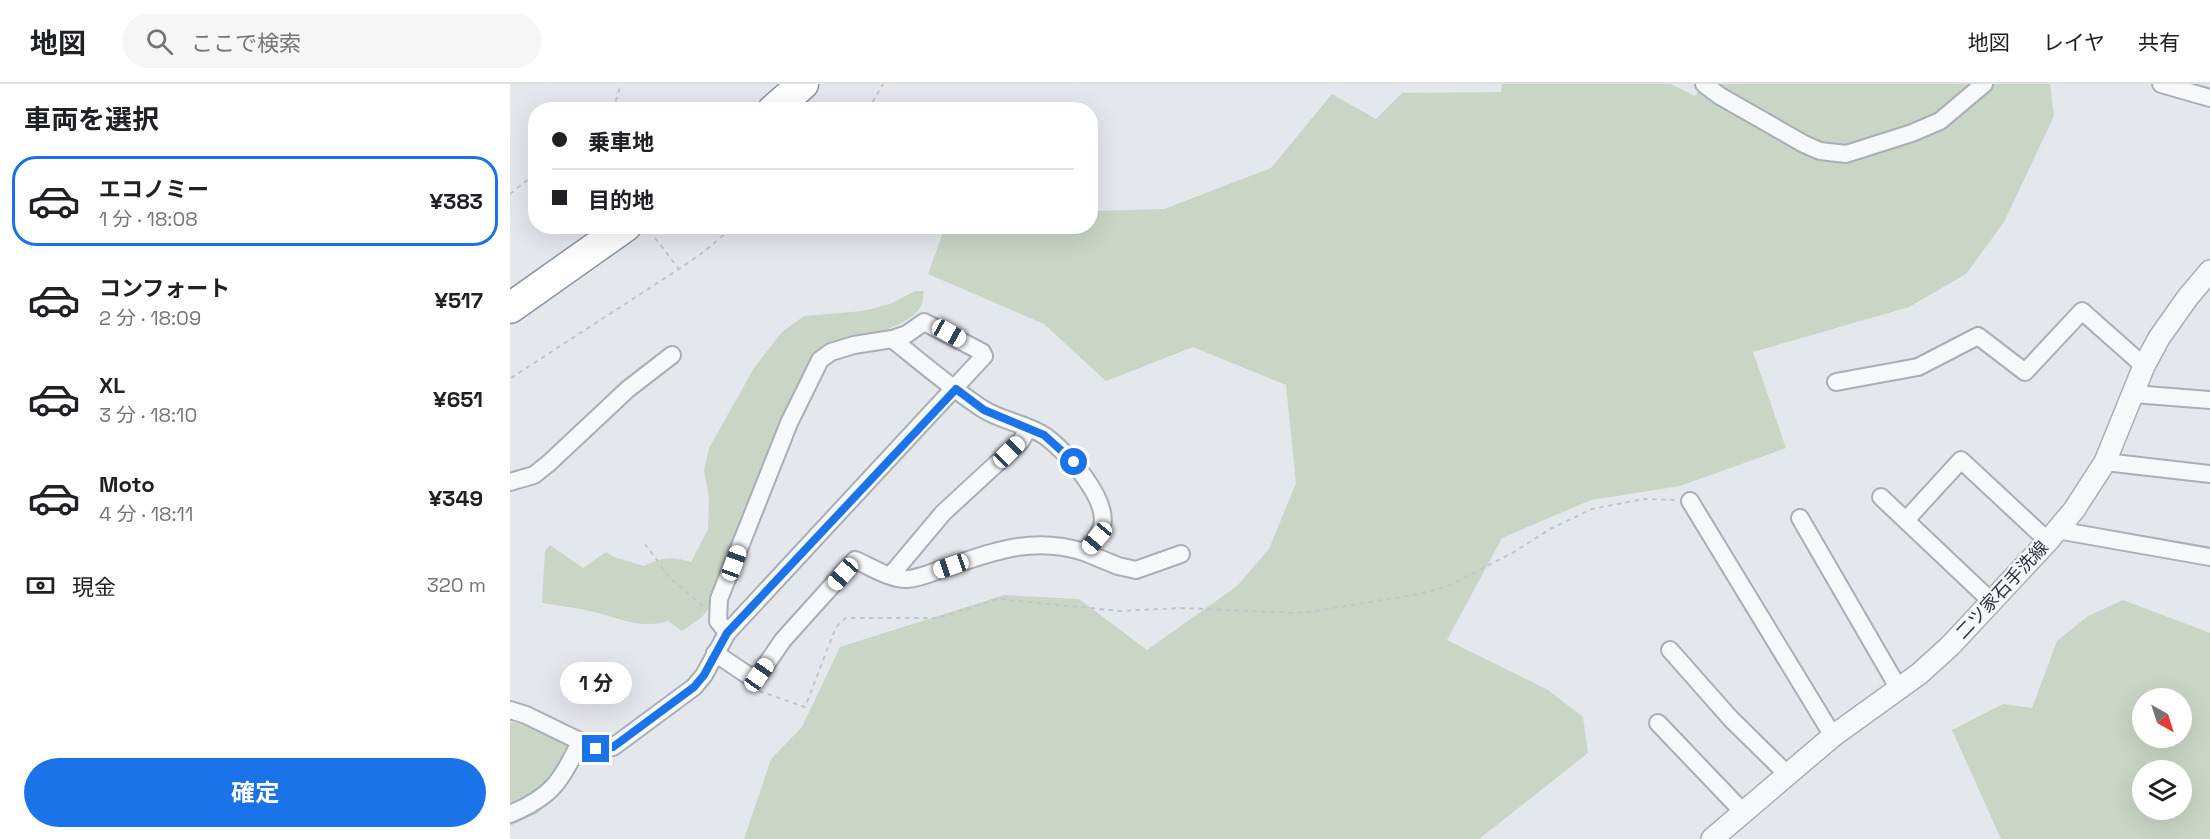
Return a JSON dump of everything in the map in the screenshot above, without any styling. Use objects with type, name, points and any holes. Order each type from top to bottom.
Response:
[{"type":"highway","points":[[782,102],[803,84]]},
{"type":"highway","points":[[510,308],[615,234]]},
{"type":"street","points":[[1704,84],[1720,96],[1804,144],[1820,151],[1846,154],[1940,122],[1984,84]]},
{"type":"street","points":[[2161,84],[2210,98]]},
{"type":"street","name":"二ツ家石手洗線","points":[[1712,839],[1833,736],[1920,674],[1950,646],[2053,536],[2074,510],[2105,462],[2144,366],[2165,330],[2210,271]]},
{"type":"street","points":[[1836,382],[1918,367],[1978,336],[2025,372],[2082,311],[2144,366]]},
{"type":"street","points":[[510,710],[526,715],[596,749],[613,747],[694,687],[704,675],[715,653],[723,627],[720,599],[789,423],[820,360],[831,352],[854,345],[892,339],[907,334],[924,322],[982,352],[984,356],[982,360],[956,389],[723,627]]},
{"type":"street","points":[[892,339],[984,410],[1044,435],[1074,462],[1097,499],[1103,524],[1097,538],[1084,552]]},
{"type":"street","points":[[510,482],[534,476],[628,389],[672,355]]},
{"type":"street","points":[[2133,394],[2210,400]]},
{"type":"street","points":[[891,575],[944,513],[1021,441],[1028,428]]},
{"type":"street","points":[[1906,520],[1961,460],[2053,536],[2210,557]]},
{"type":"street","points":[[2105,462],[2210,474]]},
{"type":"street","points":[[1881,497],[1992,602]]},
{"type":"street","points":[[1690,501],[1833,736]]},
{"type":"street","points":[[1800,518],[1899,688]]},
{"type":"street","points":[[715,653],[749,676],[759,675],[789,634],[855,560],[907,579],[1024,544],[1071,548],[1118,566],[1136,570],[1181,554]]},
{"type":"street","points":[[1670,650],[1731,719],[1787,774]]},
{"type":"street","points":[[1658,723],[1743,812]]},
{"type":"street","points":[[510,814],[535,804],[546,794],[566,772],[580,742]]},
{"type":"path","points":[[615,102],[621,84]]},
{"type":"path","points":[[873,102],[883,84]]},
{"type":"path","points":[[510,194],[528,179]]},
{"type":"path","points":[[511,378],[679,269],[724,234]]},
{"type":"path","points":[[656,238],[679,269]]},
{"type":"path","points":[[754,677],[759,692],[805,707],[836,627],[846,618],[938,618],[998,599],[1120,611],[1180,608],[1309,612],[1419,594],[1446,587],[1592,509],[1643,499],[1690,501]]},
{"type":"path","points":[[645,544],[670,578],[723,627]]},
{"type":"green space","points":[[1502,84],[1671,84],[1695,96],[1702,84],[2050,84],[2054,116],[2004,222],[1966,274],[1909,307],[1753,352],[1786,448],[1680,486],[1591,500],[1502,538],[1447,640],[1548,690],[1583,717],[1588,753],[1479,839],[744,839],[771,759],[802,727],[840,647],[1004,595],[1079,599],[1147,650],[1237,586],[1269,549],[1296,483],[1286,385],[1193,347],[1106,381],[1044,324],[928,274],[942,234],[1098,234],[1098,211],[1164,209],[1271,168],[1332,94],[1376,119],[1402,93],[1501,92]]},
{"type":"green space","points":[[915,291],[924,291],[922,304],[914,315],[904,322],[892,328],[825,347],[711,606],[702,617],[682,631],[668,621],[641,624],[584,610],[542,603],[545,551],[550,545],[583,568],[606,552],[614,557],[644,566],[667,558],[691,562],[708,529],[709,497],[704,471],[709,448],[754,368],[782,332],[804,316],[863,311],[890,304]]},
{"type":"green space","points":[[2123,600],[2210,633],[2210,839],[2001,839],[1952,730],[2003,704],[2032,708],[2057,641],[2088,616]]},
{"type":"green space","points":[[510,722],[549,733],[559,738],[582,757],[564,787],[538,813],[510,826]]},
{"type":"route","points":[[596,749],[613,747],[694,687],[704,675],[727,633],[956,389],[984,410],[1044,435],[1074,462]]}]
